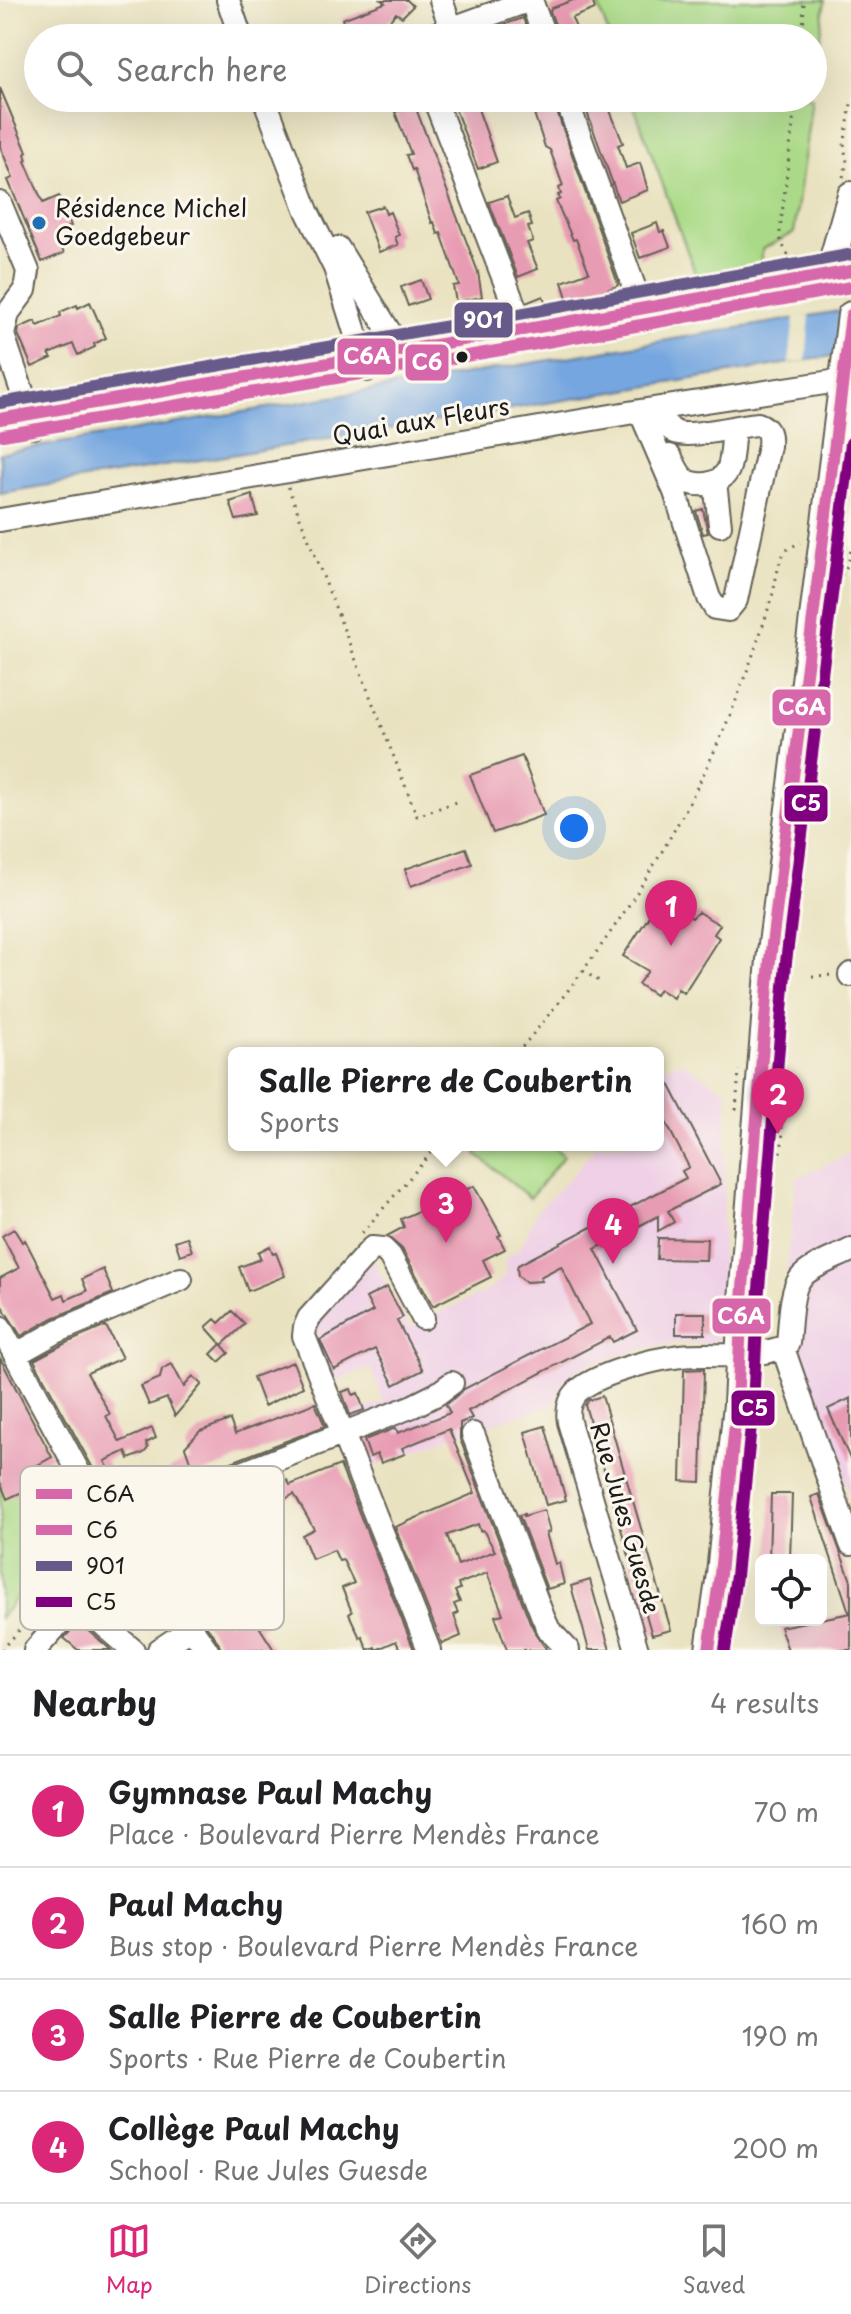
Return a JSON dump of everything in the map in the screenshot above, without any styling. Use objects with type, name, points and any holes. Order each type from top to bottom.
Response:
[{"type":"main road","points":[[825,276],[851,195]]},
{"type":"main road","points":[[644,315],[851,271]]},
{"type":"main road","points":[[0,433],[32,421],[523,335],[644,315],[851,289]]},
{"type":"main road","points":[[720,1650],[736,1483],[770,960],[786,817],[847,375],[851,315]]},
{"type":"main road","points":[[0,419],[32,421]]},
{"type":"main road","points":[[709,1650],[765,1181],[792,872],[851,463]]},
{"type":"street","points":[[441,0],[450,24]]},
{"type":"street","points":[[462,24],[530,0],[539,24]]},
{"type":"street","points":[[228,1],[236,24]]},
{"type":"street","points":[[269,112],[307,211],[335,268],[365,364]]},
{"type":"street","points":[[439,112],[523,335]]},
{"type":"street","points":[[571,112],[644,315]]},
{"type":"street","points":[[297,183],[395,341],[400,356]]},
{"type":"street","points":[[0,203],[28,271],[25,290],[8,313],[3,335],[32,421]]},
{"type":"street","name":"Quai aux Fleurs","points":[[0,520],[847,375]]},
{"type":"street","points":[[647,410],[677,433],[758,424],[769,434],[736,600],[728,610],[715,608],[709,598],[647,410]]},
{"type":"street","points":[[647,410],[679,473],[694,483],[715,482],[727,471],[733,438]]},
{"type":"street","points":[[715,482],[720,525]]},
{"type":"street","points":[[423,1318],[390,1256],[376,1247],[367,1251],[307,1322],[305,1340],[429,1650]]},
{"type":"street","points":[[849,1538],[783,1348],[788,1344],[798,1281],[806,1273],[851,1250]]},
{"type":"street","points":[[15,1355],[58,1331],[181,1279]]},
{"type":"street","points":[[0,1327],[75,1466]]},
{"type":"street","name":"Rue Jules Guesde","points":[[637,1650],[569,1422],[568,1411],[574,1395],[606,1376],[654,1362],[683,1356],[745,1354],[783,1348]]},
{"type":"street","points":[[262,1466],[421,1403],[452,1383]]},
{"type":"street","points":[[473,1434],[546,1623],[568,1650]]},
{"type":"street","points":[[35,1650],[52,1630]]},
{"type":"street","points":[[110,1630],[133,1650]]},
{"type":"street","points":[[159,1650],[189,1630]]},
{"type":"street","points":[[193,1630],[207,1650]]},
{"type":"path","points":[[803,24],[804,0]]},
{"type":"path","points":[[794,112],[780,236],[793,264],[796,281]]},
{"type":"path","points":[[282,472],[417,816],[456,802]]},
{"type":"path","points":[[522,1047],[583,971],[643,883],[697,789],[742,686],[783,557],[789,548],[806,541]]},
{"type":"path","points":[[830,595],[846,569],[851,550]]},
{"type":"path","points":[[583,971],[599,981]]},
{"type":"path","points":[[765,1181],[781,1155],[783,1126],[771,1099]]},
{"type":"path","points":[[2,1650],[20,1629]]},
{"type":"shaded area","points":[[682,1062],[727,1091],[720,1340],[714,1344],[659,1345],[588,1364],[563,1383],[553,1405],[456,1434],[365,1470],[344,1417],[384,1402],[371,1368],[331,1382],[312,1330],[373,1260],[409,1327],[493,1288],[505,1275],[505,1258],[520,1249],[537,1211],[592,1151],[664,1151],[664,1066]]},
{"type":"shaded area","points":[[851,1153],[851,1498],[796,1354],[801,1295],[786,1270],[797,1178]]},
{"type":"green space","points":[[596,0],[825,0],[822,24],[605,24]]},
{"type":"green space","points":[[636,112],[810,112],[794,233],[762,249],[762,270],[700,286]]},
{"type":"green space","points":[[479,1151],[558,1151],[564,1156],[530,1198],[476,1154]]},
{"type":"green space","points":[[20,1474],[20,1594],[0,1618],[0,1483]]},
{"type":"water","points":[[851,309],[851,353],[0,493],[0,453]]},
{"type":"pier","points":[[810,315],[806,361],[789,363],[794,317]]},
{"type":"building","points":[[381,0],[407,0],[413,6],[402,17],[396,13],[387,24],[344,24],[342,19],[385,3]]},
{"type":"building","points":[[573,0],[592,0],[595,9],[572,18],[574,24],[555,24],[550,11]]},
{"type":"building","points":[[523,18],[525,24],[506,24]]},
{"type":"building","points":[[0,88],[27,152],[25,161],[43,203],[59,196],[71,226],[55,232],[64,253],[42,262],[8,180],[13,178],[0,146]]},
{"type":"building","points":[[395,112],[417,112],[478,272],[482,297],[456,302],[453,286],[459,285],[441,233],[438,234],[432,223],[414,169],[406,155],[411,154]]},
{"type":"building","points":[[456,112],[479,112],[497,162],[478,169]]},
{"type":"building","points":[[534,112],[557,112],[618,284],[569,304],[562,282],[589,272],[556,201],[560,199],[559,188],[563,186],[550,150],[545,147]]},
{"type":"building","points":[[587,112],[611,112],[623,143],[618,145],[626,168],[640,163],[648,190],[619,201]]},
{"type":"building","points":[[507,196],[515,218],[528,213],[532,226],[528,227],[533,241],[527,243],[538,269],[518,277],[489,202]]},
{"type":"building","points":[[383,206],[386,214],[390,212],[399,235],[395,237],[398,245],[379,252],[364,212]]},
{"type":"building","points":[[657,223],[670,247],[640,258],[631,233]]},
{"type":"building","points":[[421,280],[428,299],[408,306],[401,287]]},
{"type":"building","points":[[543,296],[548,309],[532,312],[528,302]]},
{"type":"building","points":[[90,302],[106,338],[78,355],[73,344],[49,354],[52,358],[32,367],[18,334],[19,328],[35,321],[38,326],[61,316],[60,312]]},
{"type":"building","points":[[252,495],[258,516],[236,520],[230,502]]},
{"type":"building","points":[[703,509],[708,533],[703,534],[696,511]]},
{"type":"building","points":[[522,756],[544,815],[493,833],[470,775]]},
{"type":"building","points":[[466,848],[472,864],[411,886],[405,869]]},
{"type":"building","points":[[661,898],[692,918],[698,912],[720,925],[714,934],[719,938],[684,993],[678,989],[673,998],[659,989],[655,995],[638,984],[648,971],[623,956]]},
{"type":"building","points":[[668,1082],[721,1184],[668,1211],[674,1222],[658,1231],[658,1216],[595,1249],[637,1330],[613,1342],[610,1337],[468,1411],[472,1418],[460,1423],[460,1439],[530,1622],[547,1650],[507,1650],[495,1616],[503,1614],[487,1573],[458,1584],[460,1589],[455,1591],[460,1602],[454,1604],[458,1613],[454,1615],[461,1636],[442,1644],[395,1527],[475,1493],[449,1429],[402,1448],[405,1454],[381,1463],[377,1454],[370,1457],[364,1440],[396,1428],[398,1433],[450,1413],[446,1405],[464,1389],[590,1324],[561,1266],[540,1277],[542,1281],[526,1282],[518,1276],[518,1265],[686,1178],[682,1171],[689,1167],[664,1119],[664,1084]],"holes":[[[478,1524],[480,1531],[483,1530],[495,1551],[458,1565],[447,1535]]]},
{"type":"building","points":[[474,1186],[501,1235],[498,1236],[505,1249],[483,1260],[491,1277],[433,1306],[402,1249],[387,1236],[404,1227],[401,1219]]},
{"type":"building","points":[[14,1229],[22,1242],[25,1240],[55,1298],[64,1294],[66,1300],[87,1291],[82,1279],[103,1269],[113,1293],[53,1318],[21,1336],[0,1303],[0,1278],[19,1268],[2,1236]]},
{"type":"building","points":[[187,1237],[192,1251],[180,1255],[175,1241]]},
{"type":"building","points":[[658,1238],[707,1239],[706,1260],[657,1259]]},
{"type":"building","points":[[270,1246],[285,1276],[248,1291],[239,1267],[261,1259],[258,1252]]},
{"type":"building","points":[[387,1287],[403,1317],[397,1321],[423,1370],[394,1385],[375,1349],[334,1370],[320,1340],[373,1311],[366,1298]]},
{"type":"building","points":[[232,1311],[245,1324],[222,1345],[229,1353],[219,1362],[211,1354],[221,1344],[206,1327],[215,1319],[219,1323]]},
{"type":"building","points":[[676,1313],[705,1313],[705,1334],[676,1334]]},
{"type":"building","points":[[106,1326],[122,1358],[87,1373],[110,1414],[106,1416],[120,1442],[152,1428],[156,1438],[146,1443],[148,1448],[144,1453],[129,1459],[126,1451],[105,1461],[108,1466],[92,1466],[34,1360]]},
{"type":"building","points":[[0,1358],[52,1457],[36,1466],[20,1466],[20,1493],[7,1499],[0,1482]]},
{"type":"building","points":[[293,1362],[303,1387],[264,1406],[253,1377]]},
{"type":"building","points":[[172,1364],[184,1387],[193,1376],[202,1384],[175,1416],[167,1398],[149,1405],[141,1386],[160,1378],[162,1369]]},
{"type":"building","points":[[704,1369],[701,1482],[681,1481],[684,1370]]},
{"type":"building","points":[[351,1389],[353,1395],[358,1393],[364,1410],[350,1415],[342,1392]]},
{"type":"building","points":[[602,1396],[671,1630],[652,1635],[585,1405],[589,1400]]},
{"type":"building","points":[[851,1398],[851,1461],[828,1409]]},
{"type":"building","points":[[315,1403],[325,1426],[222,1466],[177,1466],[190,1461],[185,1447],[200,1431],[230,1420],[235,1434]]},
{"type":"building","points":[[545,1426],[566,1500],[546,1505],[525,1432]]},
{"type":"building","points":[[340,1465],[414,1650],[400,1650],[396,1641],[376,1650],[375,1647],[368,1650],[349,1614],[352,1612],[342,1588],[354,1583],[343,1560],[339,1561],[334,1550],[312,1559],[302,1535],[314,1529],[294,1494],[284,1500],[284,1482],[287,1480],[290,1485]]},
{"type":"building","points":[[771,1494],[792,1494],[790,1554],[769,1554]]},
{"type":"building","points":[[819,1494],[851,1581],[851,1612],[811,1497]]},
{"type":"building","points":[[544,1510],[550,1532],[546,1533],[564,1584],[547,1589],[519,1515]]},
{"type":"building","points":[[590,1580],[610,1650],[589,1650],[571,1586]]},
{"type":"building","points":[[851,1613],[851,1650],[788,1650],[780,1627],[827,1626],[827,1618]]},
{"type":"building","points":[[72,1630],[88,1630],[111,1650],[78,1650],[64,1638]]},
{"type":"building","points":[[210,1630],[261,1630],[274,1650],[221,1650]]},
{"type":"transit line","name":"901","points":[[0,403],[848,255]]},
{"type":"transit line","name":"C6A","points":[[0,419],[851,271]]},
{"type":"transit line","name":"C6","points":[[3,435],[851,287]]},
{"type":"transit line","name":"C6A","points":[[709,1650],[737,1404],[742,1300],[770,960],[851,315]]},
{"type":"transit line","name":"C5","points":[[725,1650],[736,1576],[753,1406],[758,1301],[786,962],[851,443]]},
{"type":"place","name":"Résidence Michel Goedgebeur","points":[[39,223]]},
{"type":"place","name":"Gymnase Paul Machy","points":[[671,946]]},
{"type":"place","name":"Paul Machy","points":[[778,1134]]},
{"type":"place","name":"Salle Pierre de Coubertin","points":[[446,1243]]},
{"type":"place","name":"Collège Paul Machy","points":[[613,1264]]}]
